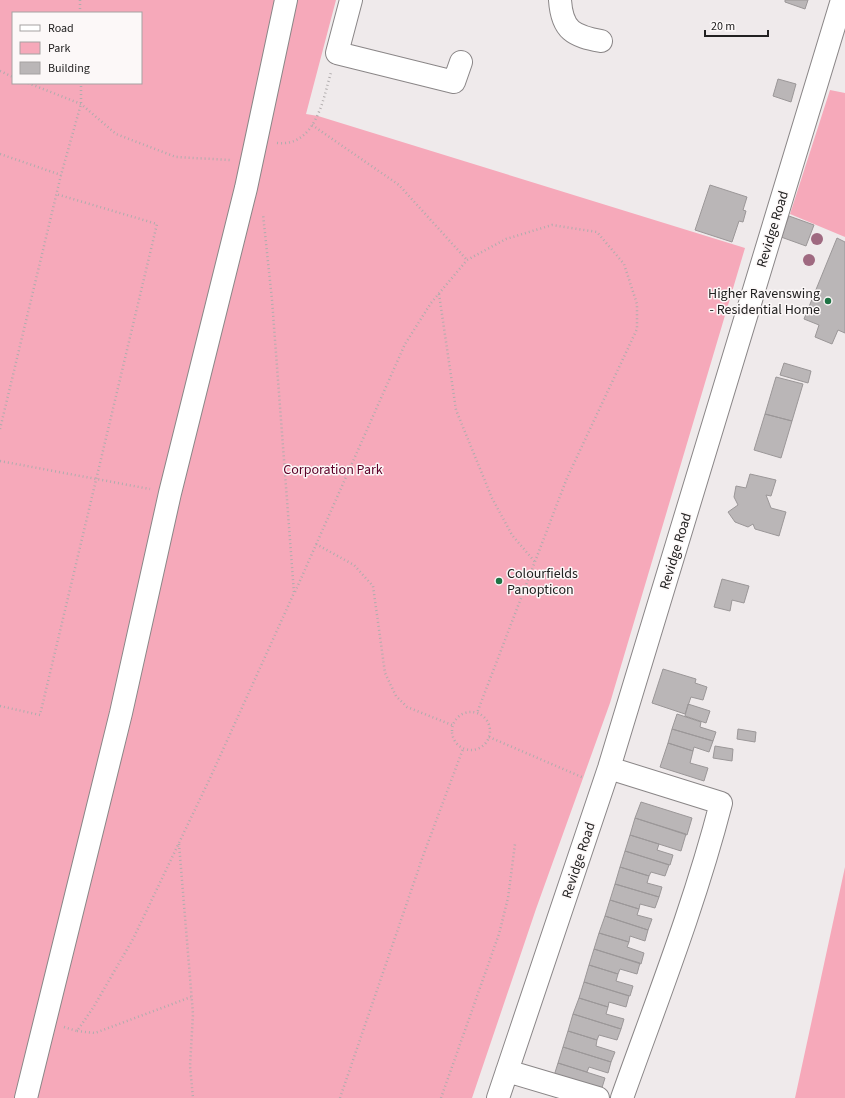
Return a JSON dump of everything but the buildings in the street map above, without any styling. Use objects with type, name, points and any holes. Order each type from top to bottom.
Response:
[{"type":"street","points":[[26,1098],[121,713],[170,493],[253,151],[286,0]]},
{"type":"street","points":[[351,0],[337,53],[454,82],[461,62]]},
{"type":"street","points":[[560,0],[568,27],[573,33],[580,37],[601,41]]},
{"type":"street","name":"Revidge Road","points":[[498,1098],[606,777],[842,0]]},
{"type":"street","points":[[606,777],[722,803],[706,863],[673,960],[622,1098]]},
{"type":"street","points":[[507,1071],[598,1098]]},
{"type":"path","points":[[80,0],[80,12]]},
{"type":"path","points":[[30,84],[80,104],[116,134],[176,157],[253,151],[299,140],[312,125],[318,116],[337,53]]},
{"type":"path","points":[[0,71],[12,77]]},
{"type":"path","points":[[0,429],[56,194],[80,104],[81,84]]},
{"type":"path","points":[[312,125],[399,185],[467,260]]},
{"type":"path","points":[[0,154],[61,175]]},
{"type":"path","points":[[0,706],[40,715],[157,224],[56,194]]},
{"type":"path","points":[[263,212],[272,300],[294,593]]},
{"type":"path","points":[[77,1031],[93,1008],[133,939],[179,844],[294,593],[405,344],[431,303],[467,260],[506,239],[552,225],[597,232],[624,264],[637,304],[637,329],[568,478],[478,712]]},
{"type":"path","points":[[439,294],[456,410],[492,498],[512,535],[535,562]]},
{"type":"path","points":[[0,461],[170,493]]},
{"type":"path","points":[[316,544],[354,565],[373,586],[385,673],[396,696],[407,707],[452,725]]},
{"type":"path","points":[[464,712],[478,712],[487,720],[490,726],[489,738],[486,743],[476,750],[464,749],[454,740],[451,734],[452,725],[458,716],[464,712]]},
{"type":"path","points":[[489,738],[606,777]]},
{"type":"path","points":[[340,1098],[423,856],[464,749]]},
{"type":"path","points":[[179,844],[193,1014],[190,1066],[193,1098]]},
{"type":"path","points":[[441,1098],[498,934],[508,898],[515,844]]},
{"type":"path","points":[[44,1022],[77,1031],[95,1032],[191,997]]},
{"type":"green space","name":"Corporation Park","points":[[0,0],[336,0],[306,114],[318,116],[745,248],[610,703],[536,909],[472,1098],[0,1098]]},
{"type":"green space","points":[[830,90],[845,93],[845,237],[790,214]]},
{"type":"green space","points":[[845,867],[845,1098],[795,1098]]},
{"type":"place","name":"Higher Ravenswing - Residential Home","points":[[828,301]]},
{"type":"place","name":"Colourfields Panopticon","points":[[499,581]]}]
